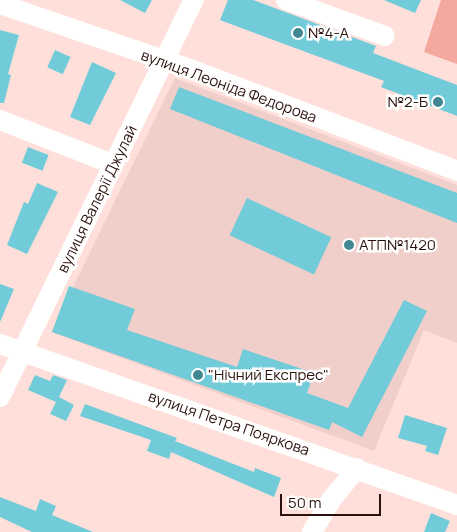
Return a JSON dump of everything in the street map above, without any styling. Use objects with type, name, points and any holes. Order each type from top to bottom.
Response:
[{"type":"street","name":"вулиця Валерії Джулай","points":[[0,397],[24,352],[112,164],[166,61],[194,0]]},
{"type":"street","points":[[286,0],[385,36]]},
{"type":"street","name":"вулиця Леоніда Федорова","points":[[0,4],[166,61],[457,171]]},
{"type":"street","points":[[0,120],[112,164]]},
{"type":"street","name":"вулиця Петра Пояркова","points":[[0,344],[357,468],[457,505]]},
{"type":"street","points":[[312,532],[331,500],[357,468]]},
{"type":"shaded area","points":[[441,0],[457,0],[457,64],[424,52]]},
{"type":"shaded area","points":[[175,78],[457,185],[457,343],[424,330],[374,451],[51,332]]},
{"type":"building","points":[[120,0],[152,0],[145,13]]},
{"type":"building","name":"№4-А","points":[[228,0],[253,0],[376,46],[373,53],[457,85],[457,116],[381,87],[384,81],[220,20]]},
{"type":"building","points":[[384,0],[421,0],[415,13]]},
{"type":"building","points":[[0,30],[19,35],[8,74],[11,75],[4,103],[0,103]]},
{"type":"building","points":[[55,50],[71,57],[63,74],[47,67]]},
{"type":"building","points":[[92,62],[116,73],[90,125],[70,117]]},
{"type":"building","points":[[179,87],[457,193],[457,223],[170,109]]},
{"type":"building","points":[[28,147],[49,155],[42,171],[22,163]]},
{"type":"building","points":[[37,183],[58,192],[27,254],[7,245],[24,202],[28,204]]},
{"type":"building","points":[[247,198],[331,237],[314,274],[230,235]]},
{"type":"building","points":[[0,284],[14,289],[0,322]]},
{"type":"building","points":[[69,286],[135,309],[127,330],[237,367],[243,349],[314,373],[307,393],[348,408],[404,300],[427,311],[362,437],[332,422],[329,430],[52,332]]},
{"type":"building","points":[[35,375],[50,381],[53,375],[67,380],[59,397],[74,405],[66,421],[50,414],[56,402],[28,390]]},
{"type":"building","points":[[85,404],[177,438],[175,441],[254,472],[255,468],[281,478],[274,497],[171,452],[169,459],[147,451],[151,440],[80,416]]},
{"type":"building","points":[[405,415],[447,428],[438,455],[425,451],[427,446],[398,438]]},
{"type":"building","points":[[0,497],[36,511],[40,499],[56,506],[52,515],[93,532],[32,532],[0,517]]},
{"type":"building","points":[[431,513],[450,521],[445,532],[424,532]]},
{"type":"place","name":"№4-А","points":[[298,33]]},
{"type":"place","name":"№2-Б","points":[[438,102]]},
{"type":"place","name":"АТП№1420","points":[[349,245]]},
{"type":"place","name":"\"Нічний Експрес\"","points":[[198,375]]}]
